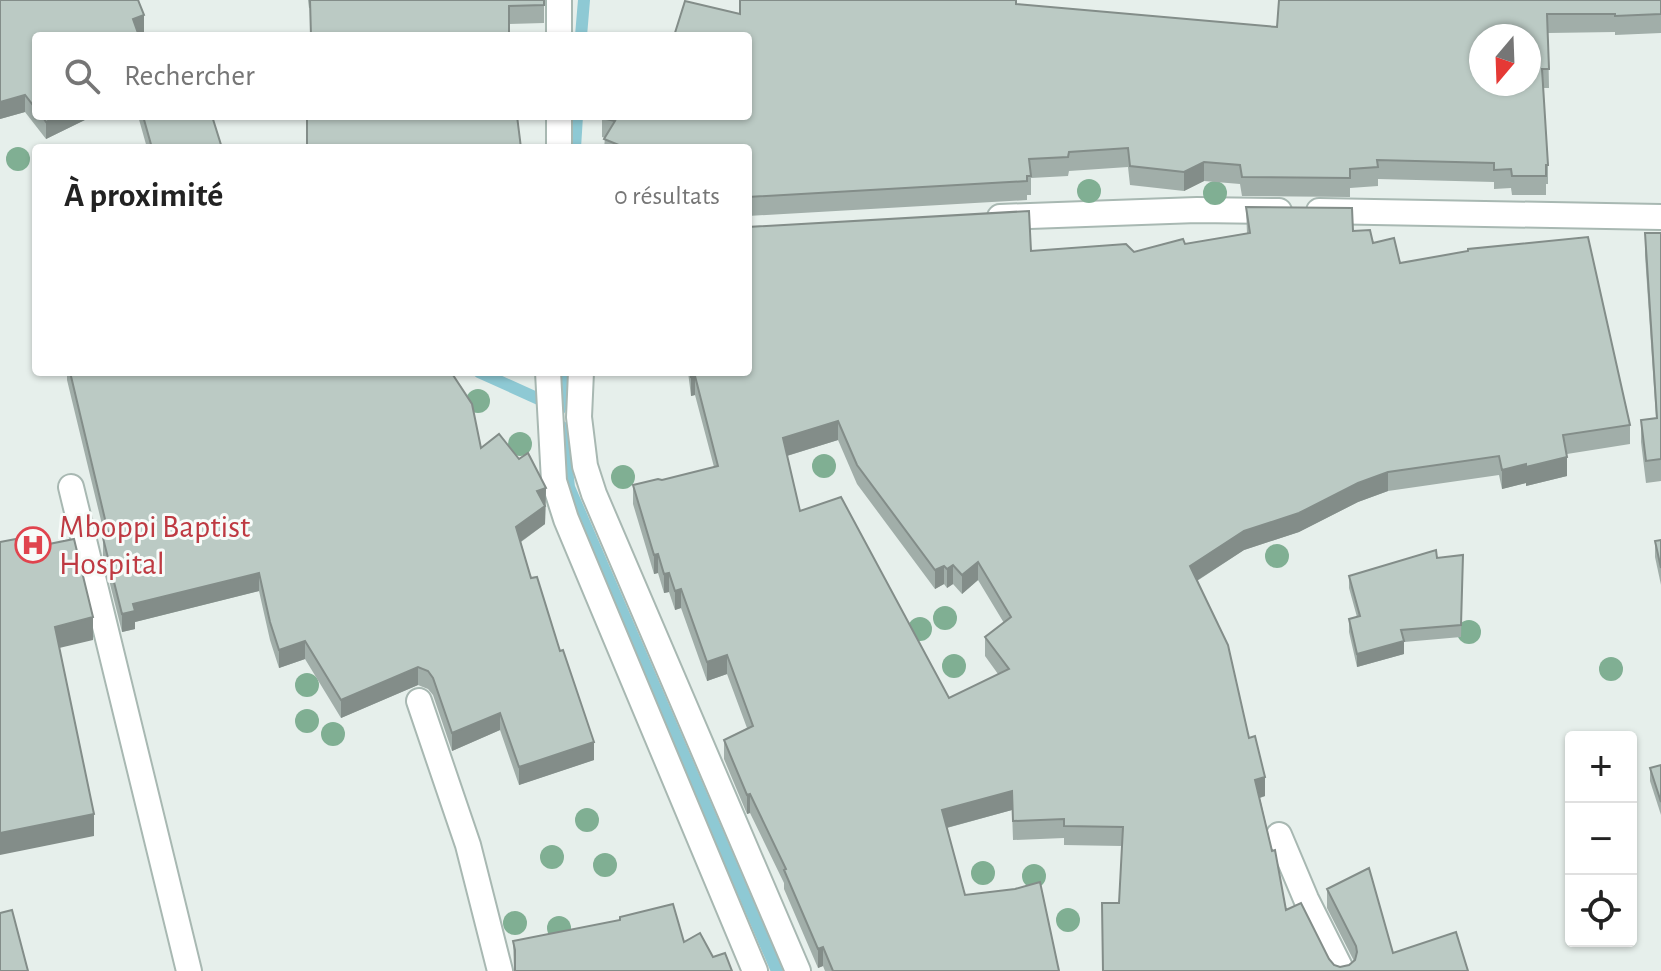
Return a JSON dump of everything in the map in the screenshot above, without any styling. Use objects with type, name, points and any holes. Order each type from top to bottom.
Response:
[{"type":"street","points":[[559,0],[559,32]]},
{"type":"street","points":[[559,120],[559,144]]},
{"type":"street","points":[[982,218],[1197,210],[1661,217]]},
{"type":"street","points":[[548,376],[554,481],[566,519],[755,971]]},
{"type":"street","points":[[581,376],[579,417],[583,453],[594,494],[798,971]]},
{"type":"street","points":[[71,487],[189,971]]},
{"type":"street","points":[[419,701],[468,845],[500,971]]},
{"type":"street","points":[[1279,835],[1306,899],[1342,971]]},
{"type":"building","points":[[0,0],[138,0],[144,15],[133,19],[138,32],[32,32],[32,104],[25,95],[0,102]]},
{"type":"building","points":[[310,0],[544,0],[544,5],[509,6],[509,32],[311,32]]},
{"type":"building","points":[[740,0],[1016,0],[1016,4],[1277,27],[1279,0],[1661,0],[1661,14],[1547,14],[1549,69],[1542,69],[1548,165],[1546,176],[1512,176],[1511,169],[1494,170],[1494,163],[1377,160],[1378,167],[1350,169],[1350,178],[1242,177],[1240,165],[1204,162],[1184,172],[1130,166],[1128,148],[1069,152],[1068,157],[1029,159],[1031,176],[1027,176],[1027,181],[752,197],[752,144],[616,144],[604,139],[615,121],[611,120],[752,120],[752,32],[675,32],[685,1],[740,14]]},
{"type":"building","points":[[144,120],[213,120],[221,144],[151,144]]},
{"type":"building","points":[[307,120],[518,120],[520,144],[307,144]]},
{"type":"building","points":[[1246,207],[1352,208],[1353,231],[1370,230],[1373,243],[1394,238],[1400,263],[1468,249],[1588,237],[1630,425],[1563,435],[1567,457],[1526,467],[1526,464],[1502,470],[1499,456],[1388,472],[1358,483],[1299,513],[1244,531],[1190,566],[1228,645],[1249,738],[1255,736],[1265,777],[1255,780],[1272,851],[1275,850],[1286,910],[1301,903],[1329,959],[1340,967],[1349,965],[1355,960],[1356,946],[1327,889],[1369,868],[1393,953],[1456,932],[1468,971],[1103,971],[1102,903],[1119,903],[1123,827],[1064,826],[1064,819],[1013,821],[1012,791],[942,810],[965,895],[1015,889],[1040,882],[1059,971],[833,971],[823,947],[818,949],[786,869],[750,794],[747,795],[724,740],[753,726],[727,655],[707,662],[681,589],[675,591],[669,573],[664,574],[658,554],[654,555],[633,485],[718,466],[695,376],[752,376],[752,227],[1029,211],[1031,251],[1126,244],[1134,252],[1183,239],[1185,244],[1250,233]],"holes":[[[838,421],[857,465],[935,570],[953,565],[962,575],[978,562],[1011,617],[985,637],[1009,669],[949,698],[841,497],[800,511],[783,438]]]},
{"type":"building","points":[[1645,233],[1661,233],[1661,459],[1646,461],[1641,420],[1657,418]]},
{"type":"building","points":[[71,376],[454,376],[472,404],[481,448],[499,434],[519,459],[528,453],[546,488],[537,491],[545,506],[516,527],[531,578],[537,577],[560,651],[563,650],[594,742],[519,767],[500,713],[452,733],[433,678],[428,671],[418,667],[341,700],[305,641],[279,650],[259,573],[133,604],[135,611],[122,614],[103,538],[109,536]]},
{"type":"building","points":[[37,535],[39,546],[74,539],[93,617],[55,627],[94,814],[0,833],[0,542]]},
{"type":"building","points":[[1661,540],[1661,568],[1655,541]]},
{"type":"building","points":[[1436,550],[1437,558],[1463,555],[1461,625],[1401,630],[1404,641],[1357,654],[1349,619],[1360,616],[1349,576]]},
{"type":"building","points":[[1661,765],[1661,802],[1650,768]]},
{"type":"building","points":[[673,904],[684,942],[700,933],[713,957],[725,953],[732,971],[515,971],[513,941],[620,920],[620,917]]},
{"type":"building","points":[[12,910],[28,971],[0,971],[0,913]]},
{"type":"waterway","points":[[581,32],[584,0]]},
{"type":"waterway","points":[[575,144],[577,120]]},
{"type":"waterway","points":[[488,376],[552,405]]},
{"type":"waterway","points":[[560,409],[563,376]]},
{"type":"waterway","points":[[562,427],[569,487],[777,971]]},
{"type":"place","name":"Mboppi Baptist Hospital","points":[[33,545]]}]
